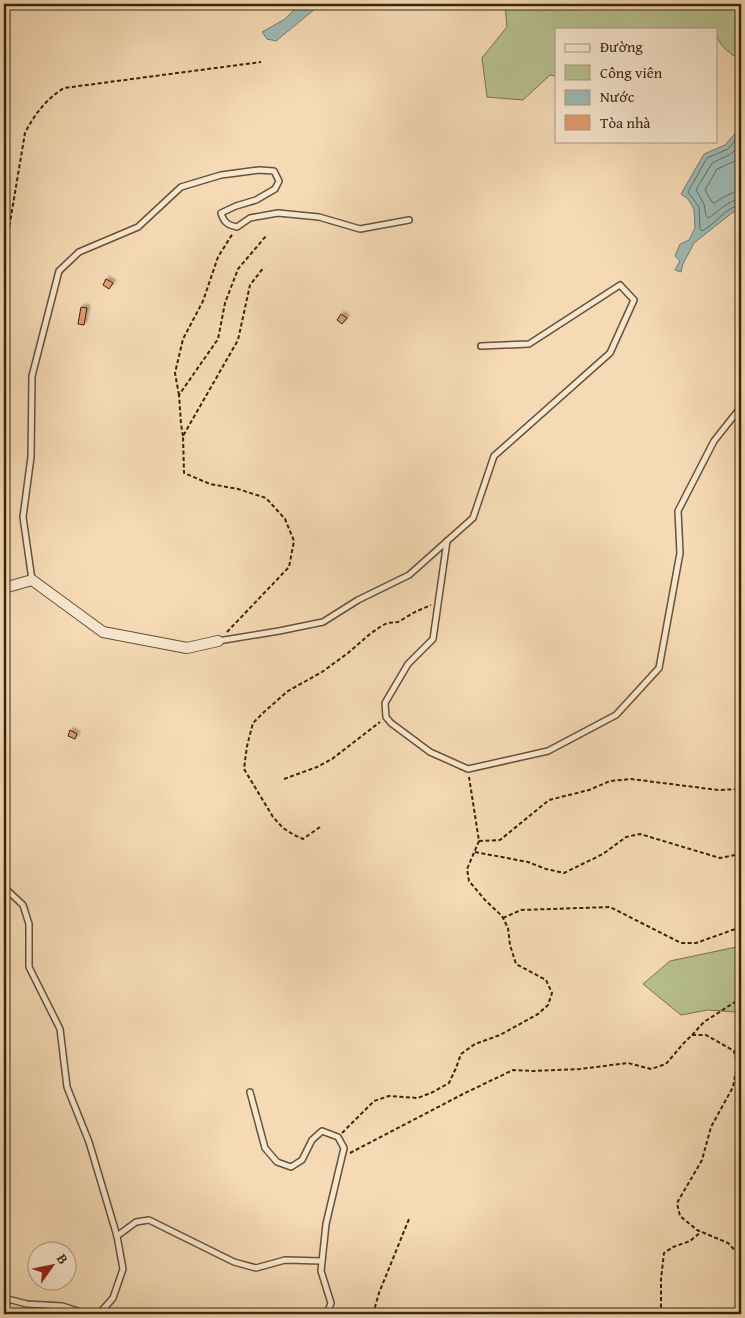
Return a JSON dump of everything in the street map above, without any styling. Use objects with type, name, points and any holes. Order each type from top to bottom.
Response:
[{"type":"street","points":[[4,588],[32,580],[103,632],[187,648],[218,641]]},
{"type":"lane","points":[[32,580],[23,517],[31,457],[32,376],[59,270],[80,252],[138,226],[181,187],[221,176],[259,170],[274,171],[279,181],[275,189],[256,200],[221,213],[223,220],[228,225],[238,227],[250,218],[278,213],[319,217],[360,229],[409,220]]},
{"type":"lane","points":[[218,641],[323,622],[358,600],[409,575],[473,518],[494,456],[610,353],[634,300],[620,285],[529,344],[481,346]]},
{"type":"lane","points":[[447,541],[433,639],[408,664],[385,703],[386,717],[391,723],[430,752],[468,769],[548,751],[616,716],[659,668],[680,553],[678,511],[714,441],[741,407]]},
{"type":"lane","points":[[4,890],[8,891],[23,905],[29,924],[29,967],[60,1029],[67,1087],[89,1142],[118,1236],[123,1269],[113,1298],[98,1314]]},
{"type":"lane","points":[[250,1092],[264,1148],[277,1162],[291,1167],[302,1160],[312,1140],[322,1131],[338,1136],[344,1148],[326,1224],[322,1261],[321,1271],[331,1303],[327,1314]]},
{"type":"lane","points":[[118,1236],[136,1222],[149,1220],[234,1262],[256,1268],[284,1260],[322,1261]]},
{"type":"lane","points":[[4,1298],[27,1304],[62,1306],[87,1314]]},
{"type":"path","points":[[4,258],[25,133],[31,121],[52,96],[64,88],[261,62]]},
{"type":"path","points":[[218,641],[289,567],[294,541],[285,519],[266,498],[238,488],[210,484],[184,473],[183,436],[175,373],[184,339],[202,300],[218,257],[238,227]]},
{"type":"path","points":[[179,395],[218,339],[225,304],[238,269],[266,236]]},
{"type":"path","points":[[183,436],[238,340],[250,285],[264,267]]},
{"type":"path","points":[[320,827],[304,839],[283,828],[273,817],[244,769],[247,746],[254,723],[288,691],[322,672],[380,627],[387,623],[398,622],[438,602]]},
{"type":"path","points":[[284,779],[317,767],[332,759],[386,717]]},
{"type":"path","points":[[338,1136],[374,1101],[389,1096],[418,1098],[449,1083],[461,1054],[475,1044],[500,1035],[538,1014],[548,1005],[552,993],[546,980],[516,964],[510,945],[508,928],[503,918],[469,881],[467,870],[479,841],[468,769]]},
{"type":"path","points":[[479,841],[500,840],[549,800],[589,790],[610,781],[631,779],[718,790],[741,790]]},
{"type":"path","points":[[475,852],[528,862],[564,873],[603,854],[626,837],[640,834],[720,858],[741,854]]},
{"type":"path","points":[[503,918],[520,910],[610,907],[681,943],[696,943],[741,928]]},
{"type":"path","points":[[342,1158],[463,1094],[513,1070],[580,1070],[628,1063],[651,1069],[666,1064],[704,1022],[741,1000]]},
{"type":"path","points":[[692,1035],[706,1035],[734,1051],[737,1065],[733,1087],[711,1127],[702,1160],[678,1203],[680,1216],[697,1230],[728,1243],[741,1257]]},
{"type":"path","points":[[373,1314],[379,1293],[409,1219]]},
{"type":"path","points":[[661,1314],[661,1279],[664,1253],[690,1241],[701,1232]]},
{"type":"green space","points":[[505,4],[741,4],[741,61],[721,44],[718,39],[718,28],[555,28],[555,76],[550,75],[523,100],[487,97],[482,58],[507,27]]},
{"type":"green space","points":[[741,946],[741,1020],[735,1012],[708,1010],[681,1015],[643,984],[670,961]]},
{"type":"water","points":[[300,4],[321,4],[276,41],[267,39],[262,32],[285,19]]},
{"type":"water","points":[[741,124],[741,209],[732,213],[694,243],[681,272],[675,270],[680,261],[675,256],[680,244],[689,240],[695,228],[694,209],[688,199],[681,194],[704,154],[725,145],[740,128]]},
{"type":"building","points":[[106,279],[113,283],[109,289],[103,285]]},
{"type":"building","points":[[81,307],[87,308],[84,325],[78,324]]},
{"type":"building","points":[[341,314],[347,318],[342,324],[337,320]]},
{"type":"building","points":[[70,730],[77,734],[75,739],[68,736]]}]
